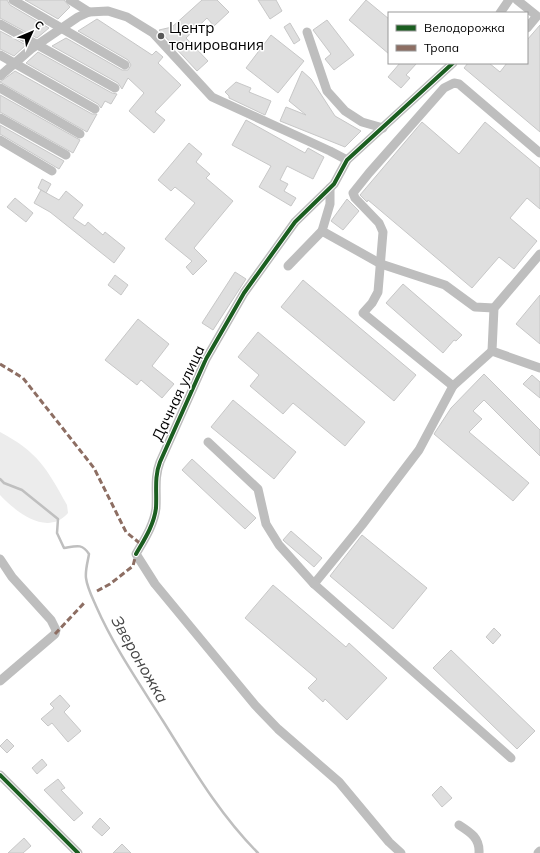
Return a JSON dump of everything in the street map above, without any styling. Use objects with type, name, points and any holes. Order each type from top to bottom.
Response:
[{"type":"street","points":[[13,0],[125,65]]},
{"type":"street","points":[[70,0],[89,12]]},
{"type":"street","points":[[501,12],[509,0]]},
{"type":"street","points":[[517,0],[539,14],[528,27]]},
{"type":"street","points":[[0,76],[14,63],[61,28],[89,12],[108,11],[127,17],[153,33],[212,97],[330,150],[347,160]]},
{"type":"street","points":[[0,24],[115,88]]},
{"type":"street","points":[[307,32],[327,91],[351,114],[362,122],[383,128]]},
{"type":"street","points":[[0,55],[95,109]]},
{"type":"street","name":"Дачная улица","points":[[401,853],[389,842],[339,782],[278,729],[255,705],[155,584],[136,554],[151,527],[154,517],[157,470],[206,359],[244,292],[295,222],[334,184],[347,160],[452,64]]},
{"type":"street","points":[[453,386],[363,313],[372,303],[378,292],[383,232],[379,223],[355,198],[353,193],[444,88],[454,83],[459,84],[540,153]]},
{"type":"street","points":[[0,88],[80,134]]},
{"type":"street","points":[[0,118],[66,155]]},
{"type":"street","points":[[0,140],[52,171]]},
{"type":"street","points":[[288,266],[322,231],[330,204],[330,188]]},
{"type":"street","points":[[322,231],[381,264],[445,284],[476,307],[494,308]]},
{"type":"street","points":[[314,584],[362,525],[419,450],[453,386],[492,351],[494,308],[540,254]]},
{"type":"street","points":[[492,351],[540,368]]},
{"type":"street","points":[[208,442],[258,489],[266,524],[279,545],[314,584],[511,758]]},
{"type":"street","points":[[0,559],[12,577],[51,620],[56,630],[55,634],[0,682]]},
{"type":"street","points":[[1,778],[78,853]]},
{"type":"street","points":[[459,825],[473,835],[478,841],[479,853]]},
{"type":"shaded area","points":[[0,432],[13,439],[33,454],[47,471],[67,505],[68,513],[60,520],[51,523],[32,519],[14,508],[0,495]]},
{"type":"building","points":[[0,0],[7,0],[10,5],[49,28],[37,38],[0,18]]},
{"type":"building","points":[[25,0],[64,0],[70,7],[58,19]]},
{"type":"building","points":[[202,0],[217,0],[229,12],[214,26],[207,18],[186,38],[208,61],[197,71],[159,30],[172,27]]},
{"type":"building","points":[[258,0],[276,0],[282,11],[270,19]]},
{"type":"building","points":[[366,0],[388,18],[388,53],[349,20]]},
{"type":"building","points":[[97,19],[152,55],[156,51],[163,57],[158,63],[181,85],[155,112],[165,120],[154,133],[129,111],[144,93],[128,78],[122,89],[118,83],[52,46],[66,38],[122,70],[128,70],[131,65],[128,60],[78,31]]},
{"type":"building","points":[[327,20],[354,55],[334,70],[325,59],[331,54],[313,30]]},
{"type":"building","points":[[290,23],[300,40],[294,44],[284,27]]},
{"type":"building","points":[[540,25],[540,132],[464,68],[467,64],[490,64],[500,72],[506,64],[528,64],[528,39]]},
{"type":"building","points":[[0,31],[26,45],[14,56],[0,49]]},
{"type":"building","points":[[271,35],[304,61],[278,93],[246,68]]},
{"type":"building","points":[[38,52],[112,93],[117,94],[111,104],[105,101],[101,108],[98,104],[26,63]]},
{"type":"building","points":[[399,64],[416,64],[406,75],[410,78],[401,88],[388,77]]},
{"type":"building","points":[[15,71],[92,114],[97,114],[87,132],[0,82]]},
{"type":"building","points":[[302,71],[311,79],[335,116],[361,131],[345,147],[280,121],[286,107],[306,115],[289,101]]},
{"type":"building","points":[[236,82],[251,88],[249,92],[271,101],[265,115],[229,98],[225,92]]},
{"type":"building","points":[[0,95],[80,140],[73,153],[0,112]]},
{"type":"building","points":[[246,120],[305,153],[308,148],[324,157],[313,179],[287,166],[280,180],[288,184],[284,191],[296,198],[291,206],[259,187],[271,166],[232,145]]},
{"type":"building","points":[[422,122],[459,154],[485,122],[540,168],[540,209],[527,198],[510,218],[537,241],[514,269],[499,257],[472,288],[368,200],[367,202],[360,195]]},
{"type":"building","points":[[0,125],[64,161],[59,169],[0,134]]},
{"type":"building","points":[[189,143],[202,154],[196,162],[210,174],[206,178],[233,201],[194,248],[207,261],[193,275],[186,267],[192,261],[165,239],[195,203],[175,187],[171,191],[158,180]]},
{"type":"building","points":[[42,179],[51,184],[46,193],[38,188]]},
{"type":"building","points":[[41,190],[59,200],[66,191],[83,205],[73,218],[85,226],[88,222],[103,235],[105,232],[125,248],[114,263],[50,212],[34,203]]},
{"type":"building","points":[[15,198],[33,213],[26,222],[7,207]]},
{"type":"building","points":[[347,199],[359,211],[343,230],[331,221]]},
{"type":"building","points":[[235,272],[246,279],[213,330],[202,323]]},
{"type":"building","points":[[115,275],[128,285],[121,295],[108,285]]},
{"type":"building","points":[[303,280],[416,375],[394,401],[281,307]]},
{"type":"building","points":[[403,284],[462,335],[456,341],[454,340],[443,353],[386,303]]},
{"type":"building","points":[[540,295],[540,344],[516,324]]},
{"type":"building","points":[[138,319],[169,344],[152,366],[174,384],[162,398],[141,380],[137,385],[105,360]]},
{"type":"building","points":[[258,332],[365,422],[345,446],[293,403],[283,414],[250,386],[259,375],[238,357]]},
{"type":"building","points":[[484,374],[540,430],[540,456],[484,400],[473,411],[482,419],[469,432],[529,483],[513,501],[434,434],[451,408]]},
{"type":"building","points":[[532,375],[540,382],[540,398],[523,384]]},
{"type":"building","points":[[233,400],[296,452],[274,479],[211,427]]},
{"type":"building","points":[[192,459],[256,518],[245,529],[182,470]]},
{"type":"building","points":[[291,531],[322,558],[314,567],[283,540]]},
{"type":"building","points":[[362,535],[427,588],[393,629],[330,576]]},
{"type":"building","points":[[273,585],[346,647],[349,643],[387,678],[347,720],[325,699],[323,702],[308,688],[317,679],[245,618]]},
{"type":"building","points":[[494,628],[501,635],[493,644],[486,637]]},
{"type":"building","points":[[451,650],[535,731],[517,749],[433,668]]},
{"type":"building","points":[[60,695],[70,706],[64,712],[81,731],[68,742],[52,723],[48,726],[41,719],[54,708],[50,704]]},
{"type":"building","points":[[7,739],[14,746],[7,753],[0,746]]},
{"type":"building","points":[[42,759],[47,765],[37,774],[32,768]]},
{"type":"building","points":[[58,779],[65,788],[61,790],[83,813],[74,821],[44,790]]},
{"type":"building","points":[[441,786],[452,798],[442,807],[432,795]]},
{"type":"building","points":[[100,818],[110,828],[102,836],[92,827]]},
{"type":"building","points":[[24,838],[31,846],[23,853],[8,853]]},
{"type":"building","points":[[122,844],[131,853],[113,853]]},
{"type":"waterway","name":"Звероножка","points":[[0,479],[4,483],[22,490],[58,519],[57,533],[64,548],[78,546],[84,548],[89,554],[86,572],[87,585],[103,621],[119,650],[207,790],[218,806],[258,853]]},
{"type":"marked path","points":[[0,364],[23,378],[94,468],[126,532],[142,545]]},
{"type":"marked path","points":[[97,591],[110,584],[133,566],[136,554]]},
{"type":"marked path","points":[[55,634],[85,602]]},
{"type":"cycle path","points":[[136,554],[148,532],[155,514],[156,479],[160,462],[206,359],[244,293],[295,222],[334,184],[347,160],[452,64]]},
{"type":"cycle path","points":[[0,775],[78,853]]},
{"type":"place","name":"Центр тонирования","points":[[161,36]]}]
